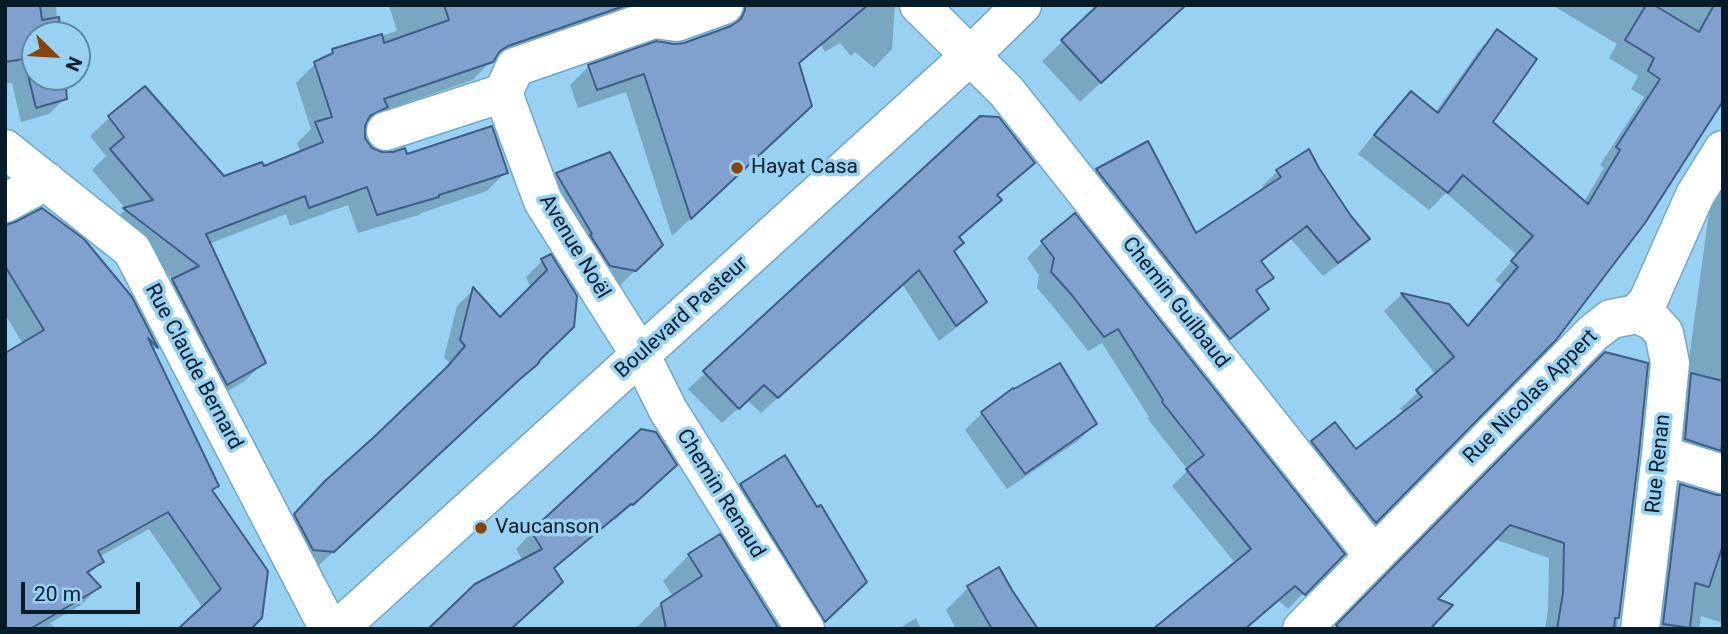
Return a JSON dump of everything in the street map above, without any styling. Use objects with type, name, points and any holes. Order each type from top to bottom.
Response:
[{"type":"street","points":[[386,131],[503,93],[515,66],[654,19],[677,22],[724,5]]},
{"type":"street","name":"Chemin Guilbaud","points":[[919,5],[1006,91],[1374,556]]},
{"type":"street","name":"Boulevard Pasteur","points":[[338,629],[641,356],[1023,5]]},
{"type":"street","name":"Avenue Noël","points":[[503,93],[543,201],[641,356]]},
{"type":"street","name":"Rue Claude Bernard","points":[[5,149],[132,250],[329,629]]},
{"type":"street","points":[[1637,314],[1648,300],[1695,195],[1723,150]]},
{"type":"street","points":[[5,203],[46,181]]},
{"type":"street","name":"Rue Nicolas Appert","points":[[1302,629],[1593,333],[1611,319],[1637,314]]},
{"type":"street","name":"Rue Renan","points":[[1637,314],[1653,321],[1664,333],[1670,363],[1640,629]]},
{"type":"street","name":"Chemin Renaud","points":[[641,356],[668,410],[805,629]]},
{"type":"street","points":[[1661,454],[1723,474]]},
{"type":"building","points":[[5,5],[40,5],[42,20],[59,17],[59,21],[21,21],[21,59],[5,62]]},
{"type":"building","points":[[444,5],[627,5],[508,46],[500,51],[493,62],[384,99],[388,107],[370,116],[365,126],[365,138],[372,148],[393,152],[405,148],[407,154],[492,126],[508,173],[377,215],[367,187],[309,208],[305,196],[206,234],[266,363],[227,385],[172,279],[199,266],[123,208],[153,200],[110,149],[124,137],[108,116],[145,86],[224,176],[262,162],[264,166],[323,142],[315,122],[332,117],[314,62],[333,53],[332,49],[382,34],[384,43],[449,20]]},
{"type":"building","points":[[745,5],[868,5],[799,63],[812,106],[691,219],[644,74],[597,90],[588,65],[656,41],[684,43],[731,26],[741,19]]},
{"type":"building","points":[[1098,5],[1186,5],[1101,83],[1061,40]]},
{"type":"building","points":[[1646,5],[1654,5],[1699,32],[1714,5],[1723,5],[1723,101],[1645,223],[1556,340],[1376,523],[1311,441],[1335,422],[1356,449],[1422,397],[1416,390],[1454,357],[1401,293],[1449,304],[1468,326],[1518,267],[1511,261],[1533,236],[1463,175],[1448,193],[1374,135],[1411,91],[1438,113],[1497,29],[1537,59],[1493,122],[1588,204],[1620,150],[1616,147],[1660,79],[1648,71],[1654,58],[1625,40]]},
{"type":"building","points":[[32,91],[66,91],[67,99],[36,108]]},
{"type":"building","points":[[980,116],[999,117],[1035,163],[997,195],[1002,200],[959,237],[964,243],[954,251],[987,302],[956,326],[919,270],[778,398],[764,385],[739,409],[703,371]]},
{"type":"building","points":[[1148,141],[1196,233],[1281,177],[1276,170],[1309,149],[1351,216],[1370,239],[1338,263],[1307,226],[1261,261],[1274,278],[1256,290],[1269,309],[1230,339],[1096,169]]},
{"type":"building","points":[[610,152],[663,245],[636,271],[610,266],[556,173]]},
{"type":"building","points":[[42,208],[84,239],[132,297],[158,348],[148,338],[219,486],[212,490],[268,571],[262,618],[251,629],[178,629],[221,589],[168,512],[98,551],[104,562],[87,572],[101,587],[30,629],[5,629],[5,353],[44,330],[5,266],[5,225]]},
{"type":"building","points":[[1075,213],[1345,554],[1305,595],[1295,586],[1245,629],[1153,629],[1251,549],[1186,469],[1204,455],[1162,402],[1118,329],[1104,337],[1051,272],[1054,258],[1041,241]]},
{"type":"building","points":[[551,254],[577,296],[574,327],[538,364],[334,552],[313,550],[294,514],[325,481],[447,367],[465,346],[460,340],[473,287],[500,317],[547,270],[541,259]]},
{"type":"building","points":[[1605,352],[1648,363],[1619,618],[1615,618],[1614,629],[1557,629],[1563,593],[1564,543],[1510,525],[1438,599],[1453,605],[1430,629],[1340,629],[1336,625]]},
{"type":"building","points":[[1060,363],[1097,424],[1025,474],[981,412],[1013,388]]},
{"type":"building","points":[[1691,373],[1723,381],[1721,451],[1685,439]]},
{"type":"building","points":[[641,429],[656,432],[677,465],[633,505],[554,568],[563,582],[511,629],[428,629],[475,584],[542,549],[531,531]]},
{"type":"building","points":[[785,455],[817,507],[821,505],[867,582],[825,622],[740,484]]},
{"type":"building","points":[[1680,484],[1723,495],[1723,545],[1709,587],[1695,583],[1690,628],[1663,624]]},
{"type":"building","points":[[720,534],[779,629],[666,629],[661,603],[702,576],[688,554]]},
{"type":"building","points":[[999,567],[1038,629],[992,629],[967,586]]},
{"type":"place","name":"Hayat Casa","points":[[737,168]]},
{"type":"place","name":"Vaucanson","points":[[481,528]]}]
